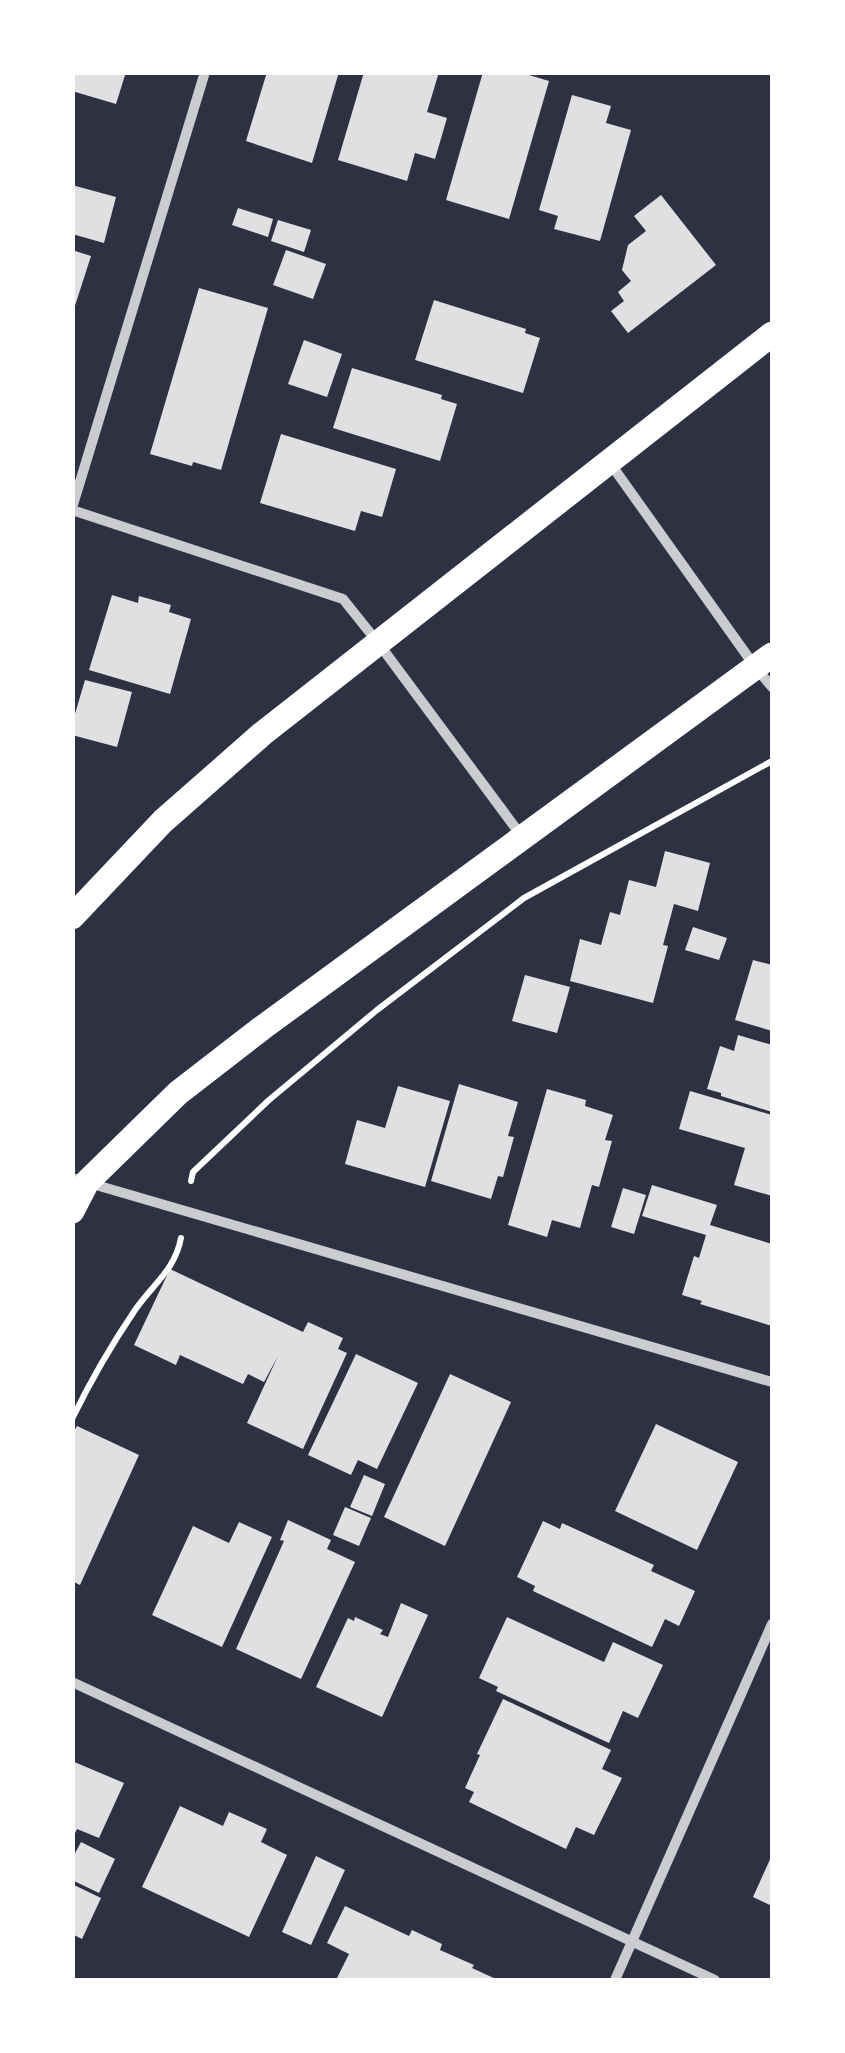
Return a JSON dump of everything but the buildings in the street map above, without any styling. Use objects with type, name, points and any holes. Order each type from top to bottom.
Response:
[{"type":"main road","points":[[72,917],[162,821],[262,734],[772,334]]},
{"type":"main road","points":[[72,1211],[80,1180],[178,1093],[523,838],[767,670]]},
{"type":"street","points":[[205,72],[72,509],[343,598],[523,838]]},
{"type":"street","points":[[609,462],[767,670]]},
{"type":"street","points":[[80,1180],[772,1382]]},
{"type":"street","points":[[615,1980],[772,1624]]},
{"type":"street","points":[[72,1682],[715,1980]]},
{"type":"path","points":[[72,1419],[136,1308],[178,1257],[193,1172],[269,1100],[524,898],[772,761]]}]
